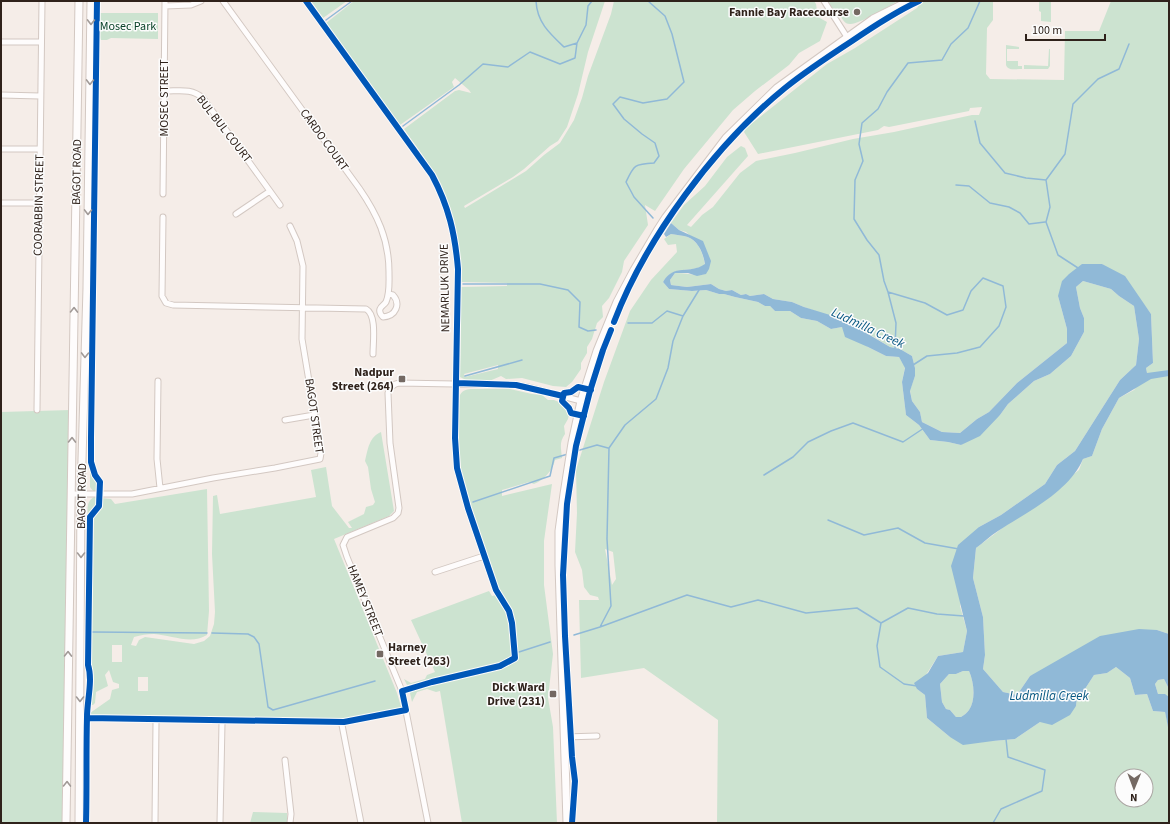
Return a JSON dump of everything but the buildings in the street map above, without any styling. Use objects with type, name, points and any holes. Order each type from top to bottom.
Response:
[{"type":"main road","name":"BAGOT ROAD","points":[[66,823],[79,1]]},
{"type":"main road","name":"BAGOT ROAD","points":[[79,823],[81,494],[87,273],[91,1]]},
{"type":"main road","points":[[567,823],[558,565],[559,531],[570,453],[581,401],[597,351],[617,302],[666,216],[726,138],[777,88],[873,19],[909,1]]},
{"type":"street","name":"COORABBIN STREET","points":[[37,410],[38,203],[42,1]]},
{"type":"street","points":[[165,3],[191,5],[201,1]]},
{"type":"street","name":"CARDO COURT","points":[[223,1],[350,175],[374,211],[380,222],[386,242],[389,266],[389,294]]},
{"type":"street","name":"NEMARLUK DRIVE","points":[[306,1],[411,144],[432,175],[445,202],[454,230],[457,262],[455,438],[457,468],[468,508],[496,590]]},
{"type":"street","points":[[824,1],[847,37]]},
{"type":"street","name":"MOSEC STREET","points":[[163,194],[165,3]]},
{"type":"street","points":[[1,42],[41,42]]},
{"type":"street","name":"BUL BUL COURT","points":[[165,91],[190,91],[195,92],[203,98],[280,205]]},
{"type":"street","points":[[1,95],[40,96]]},
{"type":"street","points":[[1,149],[40,149]]},
{"type":"street","points":[[236,214],[270,191]]},
{"type":"street","points":[[1,203],[38,203]]},
{"type":"street","points":[[163,217],[162,296],[166,302],[173,305],[359,308],[368,310],[373,318],[373,354]]},
{"type":"street","name":"BAGOT STREET","points":[[71,494],[132,494],[318,460],[320,458],[321,453],[302,339],[303,266],[298,241],[290,226]]},
{"type":"street","points":[[389,294],[393,295],[396,299],[396,310],[391,316],[383,317],[379,310],[380,307],[385,304],[389,294]]},
{"type":"street","points":[[158,381],[157,459],[160,488]]},
{"type":"street","name":"HAMEY STREET","points":[[428,823],[402,691],[347,557],[344,548],[344,541],[347,537],[393,518],[398,513],[399,508],[388,420],[388,393],[392,386],[399,383],[456,384]]},
{"type":"street","points":[[456,384],[528,387],[581,401]]},
{"type":"street","points":[[285,420],[314,415]]},
{"type":"street","points":[[435,572],[484,556]]},
{"type":"street","points":[[402,691],[432,682]]},
{"type":"street","points":[[155,823],[156,722]]},
{"type":"street","points":[[220,823],[222,723]]},
{"type":"street","points":[[342,725],[361,823]]},
{"type":"street","points":[[565,737],[597,736]]},
{"type":"street","points":[[285,760],[291,814],[290,823]]},
{"type":"green space","points":[[311,1],[347,1],[323,18]]},
{"type":"green space","points":[[354,1],[605,1],[588,52],[578,94],[567,127],[558,141],[513,177],[464,206],[465,208],[526,171],[560,143],[574,120],[588,76],[611,14],[614,1],[814,1],[816,4],[818,17],[827,22],[820,41],[799,53],[789,65],[733,110],[684,169],[655,211],[645,205],[648,225],[624,261],[622,272],[609,298],[602,306],[603,317],[597,323],[592,339],[587,347],[587,353],[581,363],[581,369],[572,382],[566,387],[553,386],[522,378],[506,379],[501,376],[487,382],[468,381],[460,377],[461,287],[507,286],[507,283],[461,282],[459,252],[455,224],[451,210],[440,183],[404,129],[455,91],[459,90],[471,93],[455,78],[452,82],[454,87],[400,125],[326,23]],"holes":[[[498,365],[498,369],[465,377],[464,374]]]},
{"type":"green space","name":"Fannie Bay Racecourse","points":[[829,1],[898,1],[854,24],[848,24],[831,8]]},
{"type":"green space","points":[[922,1],[993,1],[993,20],[987,28],[986,74],[990,79],[1064,80],[1065,31],[1099,31],[1111,1],[1169,1],[1169,634],[1157,630],[1030,676],[1017,695],[1003,692],[983,669],[985,655],[983,617],[973,578],[976,548],[1079,470],[1083,459],[1092,456],[1102,429],[1119,398],[1134,390],[1147,374],[1146,368],[1153,363],[1151,314],[1140,299],[1102,264],[1058,296],[1067,329],[1067,343],[1017,383],[989,412],[977,419],[960,433],[942,432],[922,422],[920,412],[912,401],[910,390],[915,376],[912,356],[900,349],[890,347],[840,320],[792,302],[773,299],[764,294],[750,296],[746,294],[741,295],[732,290],[726,291],[719,289],[711,284],[687,287],[671,285],[670,280],[675,273],[698,275],[705,274],[707,251],[686,232],[679,230],[671,223],[684,205],[705,186],[727,157],[741,146],[745,148],[748,156],[687,225],[691,227],[702,215],[713,207],[740,173],[756,161],[853,139],[894,132],[972,115],[979,115],[982,107],[970,108],[969,111],[889,127],[884,126],[878,130],[758,154],[744,132],[746,128],[827,64],[855,48],[917,8]]},
{"type":"green space","points":[[1039,1],[1051,1],[1051,22],[1041,21]]},
{"type":"green space","name":"Mosec Park","points":[[98,13],[158,13],[158,39],[111,38],[101,40],[98,38]]},
{"type":"green space","points":[[1006,45],[1019,47],[1019,49],[1007,49],[1007,61],[1018,61],[1018,66],[1022,66],[1022,69],[1012,69],[1007,67]]},
{"type":"green space","points":[[1049,49],[1050,66],[1048,69],[1024,69],[1024,65],[1048,66]]},
{"type":"green space","points":[[671,234],[689,237],[699,246],[705,265],[699,268],[677,271],[667,276],[663,282],[669,289],[692,291],[706,290],[758,302],[765,306],[770,306],[775,311],[790,311],[801,318],[817,321],[831,329],[842,327],[868,347],[886,356],[899,357],[905,367],[902,382],[906,415],[919,425],[930,440],[961,445],[1000,415],[1008,404],[1034,381],[1050,374],[1071,356],[1084,332],[1084,318],[1080,308],[1076,287],[1083,281],[1111,289],[1134,306],[1139,339],[1136,365],[1120,380],[1075,451],[1057,465],[1045,484],[1001,515],[979,527],[960,606],[967,631],[963,652],[938,656],[917,689],[925,695],[927,718],[950,737],[993,741],[1015,739],[1040,722],[1076,706],[1077,697],[1083,692],[1094,675],[1107,673],[1116,667],[1130,678],[1135,695],[1147,694],[1153,711],[1165,712],[1169,727],[1169,823],[717,823],[718,720],[644,668],[581,678],[579,600],[599,600],[598,597],[590,595],[584,587],[582,570],[575,552],[577,513],[576,470],[604,382],[630,311],[651,280],[677,252],[676,244],[668,245],[664,239]],"holes":[[[605,549],[613,552],[616,579],[612,585]]]},
{"type":"green space","points":[[510,389],[542,395],[548,400],[554,400],[561,403],[570,411],[564,426],[565,434],[561,442],[562,458],[555,460],[550,471],[538,482],[534,484],[529,482],[502,490],[502,496],[552,484],[544,541],[544,585],[553,654],[548,698],[553,727],[557,823],[462,823],[440,691],[436,692],[427,689],[417,692],[412,702],[411,691],[426,686],[424,681],[407,685],[404,679],[411,683],[425,679],[427,675],[435,672],[411,620],[489,591],[492,596],[500,594],[463,482],[458,438],[458,416],[460,395],[464,390]]},
{"type":"green space","points":[[71,410],[62,823],[1,823],[1,412]]},
{"type":"green space","points":[[381,432],[394,511],[389,516],[334,539],[397,693],[402,710],[343,721],[89,717],[90,713],[110,699],[112,690],[119,688],[119,684],[113,682],[109,670],[105,675],[108,686],[96,692],[95,703],[93,705],[88,705],[90,696],[91,516],[100,505],[100,498],[111,499],[115,504],[207,489],[209,611],[207,635],[201,638],[181,639],[146,634],[134,637],[131,645],[136,646],[139,640],[145,637],[194,644],[204,641],[210,636],[214,624],[215,612],[212,554],[213,496],[217,495],[220,514],[316,497],[311,470],[326,467],[332,506],[349,528],[352,528],[348,522],[364,514],[366,507],[373,505],[375,502],[371,489],[368,467],[365,461],[371,440]],"holes":[[[112,645],[122,645],[122,662],[112,662]],[[138,677],[148,677],[148,691],[138,691]]]},
{"type":"green space","points":[[90,466],[92,466],[98,491],[93,491],[90,487]]},
{"type":"green space","points":[[94,497],[98,497],[98,502],[88,522],[88,505]]},
{"type":"green space","points":[[963,671],[969,671],[971,675],[974,691],[973,701],[966,713],[961,717],[956,717],[950,710],[946,709],[942,702],[940,684],[949,674],[956,674]]},
{"type":"green space","points":[[1164,679],[1168,687],[1169,686],[1169,697],[1158,694],[1155,684],[1158,680]]},
{"type":"green space","points":[[253,812],[287,813],[287,823],[250,823]]},
{"type":"water","points":[[671,223],[679,230],[703,241],[711,261],[706,274],[697,276],[688,273],[675,273],[670,280],[671,285],[687,287],[711,284],[719,289],[726,291],[732,290],[741,295],[746,294],[750,296],[764,294],[773,299],[792,302],[851,324],[890,347],[900,349],[912,356],[915,376],[910,391],[912,401],[920,412],[922,422],[942,432],[960,433],[977,419],[989,412],[1017,383],[1067,343],[1067,329],[1058,296],[1062,281],[1069,274],[1082,264],[1102,264],[1125,276],[1151,314],[1153,363],[1146,368],[1147,373],[1169,370],[1169,376],[1151,379],[1119,398],[1102,429],[1092,456],[1083,459],[1077,471],[1068,482],[1034,509],[995,533],[976,548],[973,578],[983,617],[985,655],[983,669],[1003,692],[1017,695],[1030,676],[1100,636],[1139,629],[1157,630],[1169,634],[1169,686],[1168,687],[1164,679],[1158,680],[1155,684],[1158,694],[1165,694],[1169,697],[1169,727],[1165,712],[1153,711],[1147,694],[1135,695],[1130,678],[1116,667],[1107,673],[1094,675],[1083,692],[1077,697],[1076,706],[1070,715],[1052,725],[1040,722],[1015,739],[963,745],[950,737],[927,718],[925,695],[917,689],[914,683],[928,673],[938,656],[963,652],[967,631],[951,566],[958,545],[979,527],[1001,515],[1045,484],[1057,465],[1075,451],[1120,380],[1136,365],[1139,339],[1134,306],[1111,289],[1083,281],[1076,287],[1080,308],[1084,318],[1084,332],[1071,356],[1050,374],[1034,381],[1008,404],[1000,415],[980,436],[961,445],[930,440],[919,425],[906,415],[902,382],[905,368],[899,357],[886,356],[845,337],[842,327],[831,329],[817,321],[801,318],[790,311],[775,311],[770,306],[765,306],[758,302],[706,290],[692,291],[669,289],[663,282],[667,276],[677,271],[693,269],[705,264],[699,246],[689,237],[671,234],[666,237],[664,234]],"holes":[[[969,671],[973,686],[973,701],[966,713],[961,717],[956,717],[950,710],[946,709],[942,702],[940,684],[949,674]]]},
{"type":"waterway","points":[[326,20],[352,1]]},
{"type":"waterway","name":"Ludmilla Creek","points":[[536,1],[541,21],[549,32],[564,47],[577,43],[586,25],[588,6],[592,1]]},
{"type":"waterway","name":"Ludmilla Creek","points":[[648,1],[665,16],[672,34],[684,82],[667,99],[643,103],[620,97],[613,104],[624,119],[655,143],[659,156],[654,163],[636,166],[626,182],[634,197],[653,218]]},
{"type":"waterway","points":[[895,348],[896,323],[884,281],[879,255],[867,240],[854,219],[855,180],[863,161],[859,144],[862,123],[878,109],[887,92],[908,63],[942,60],[951,44],[968,28],[980,1]]},
{"type":"waterway","points":[[403,126],[459,85],[483,64],[508,67],[530,52],[560,64],[575,58],[577,43]]},
{"type":"waterway","points":[[1078,268],[1058,255],[1046,222],[1050,207],[1046,180],[1065,154],[1073,104],[1098,79],[1119,69],[1129,44]]},
{"type":"waterway","points":[[975,121],[980,143],[1005,173],[1026,178],[1046,180]]},
{"type":"waterway","points":[[956,185],[969,186],[990,203],[1009,207],[1020,213],[1029,224],[1045,222]]},
{"type":"waterway","points":[[888,292],[925,303],[947,315],[963,310],[971,291],[983,278],[1003,286],[1006,307],[999,326],[980,347],[957,353],[927,356],[913,365]]},
{"type":"waterway","points":[[463,284],[540,284],[568,290],[580,302],[579,327],[588,331],[596,330]]},
{"type":"waterway","points":[[574,635],[600,627],[611,606],[607,539],[609,448],[625,425],[656,399],[668,368],[673,341],[683,316],[699,290]]},
{"type":"waterway","points":[[628,323],[652,323],[667,311],[683,316]]},
{"type":"waterway","points":[[465,376],[522,360]]},
{"type":"waterway","points":[[764,475],[793,457],[808,442],[853,423],[903,442],[924,428]]},
{"type":"waterway","points":[[573,452],[597,445],[608,448]]},
{"type":"waterway","points":[[473,502],[550,476],[554,458],[568,454]]},
{"type":"waterway","points":[[828,520],[864,535],[898,528],[925,543],[959,549]]},
{"type":"waterway","points":[[600,627],[687,595],[731,607],[758,600],[806,613],[857,608],[881,623],[877,646],[880,667],[904,684],[917,686]]},
{"type":"waterway","points":[[881,623],[908,608],[937,614],[964,616]]},
{"type":"waterway","points":[[92,632],[207,633]]},
{"type":"waterway","points":[[212,633],[248,634],[254,637],[259,644],[268,707],[273,710],[375,681]]},
{"type":"waterway","points":[[519,652],[550,642]]},
{"type":"waterway","points":[[993,823],[1001,809],[1042,791],[1045,770],[1008,757],[1006,739]]},
{"type":"cycle path","points":[[86,823],[87,717],[90,684],[88,665],[90,517],[99,506],[100,482],[95,475],[91,462],[97,1]]},
{"type":"cycle path","points":[[87,718],[344,722],[406,710],[402,691],[432,682],[500,666],[515,658],[512,623],[509,611],[496,590],[468,508],[457,468],[455,438],[458,269],[453,232],[447,210],[432,175],[306,1]]},
{"type":"cycle path","points":[[614,322],[644,258],[664,226],[685,195],[733,137],[759,111],[801,76],[877,25],[919,1]]},
{"type":"cycle path","points":[[572,823],[575,781],[572,757],[563,575],[567,504],[576,446],[590,391],[611,330]]},
{"type":"cycle path","points":[[456,383],[516,385],[563,396]]},
{"type":"cycle path","points":[[584,416],[571,413],[569,408],[562,401],[564,393],[571,392],[578,387],[591,390]]},
{"type":"place","name":"Fannie Bay Racecourse","points":[[857,12]]},
{"type":"place","name":"Nadpur Street (264)","points":[[402,379]]},
{"type":"place","name":"Harney Street (263)","points":[[380,654]]},
{"type":"place","name":"Dick Ward Drive (231)","points":[[553,694]]}]
